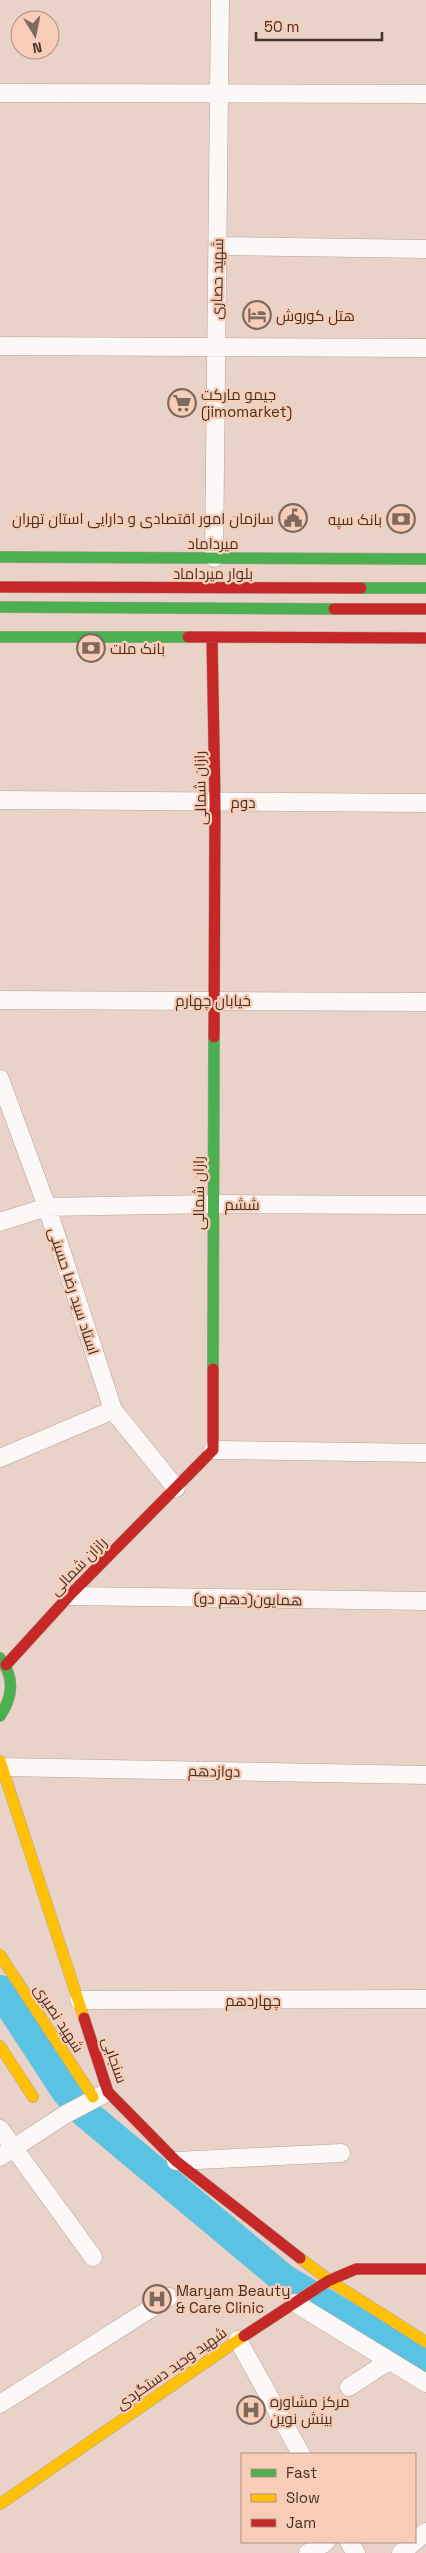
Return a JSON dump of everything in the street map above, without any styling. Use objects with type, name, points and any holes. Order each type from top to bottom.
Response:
[{"type":"main road","name":"میرداماد","points":[[0,557],[426,559]]},
{"type":"main road","name":"بلوار میرداماد","points":[[0,587],[426,588]]},
{"type":"main road","points":[[0,607],[426,609]]},
{"type":"main road","points":[[0,637],[426,638]]},
{"type":"main road","name":"رازان شمالی","points":[[3,1661],[214,1450],[213,1000],[215,802],[212,637]]},
{"type":"main road","points":[[0,1716],[8,1706],[12,1693],[12,1678],[3,1661]]},
{"type":"main road","name":"سنجابی","points":[[1,1764],[80,2000],[101,2094],[176,2161],[329,2281],[426,2342]]},
{"type":"main road","name":"شهید نصیری","points":[[0,1955],[101,2094]]},
{"type":"main road","points":[[0,2046],[33,2097]]},
{"type":"main road","name":"شهید وحید دستگردی","points":[[0,2504],[238,2340],[329,2281],[356,2269],[426,2269]]},
{"type":"street","name":"شهید حصاری","points":[[214,558],[220,0]]},
{"type":"street","points":[[0,93],[426,94]]},
{"type":"street","points":[[218,246],[426,249]]},
{"type":"street","points":[[0,346],[426,348]]},
{"type":"street","name":"دوم","points":[[0,800],[426,803]]},
{"type":"street","name":"خیابان چهارم","points":[[0,1000],[426,1002]]},
{"type":"street","name":"استاد سید رضا حسینی","points":[[0,1079],[47,1208],[113,1410],[176,1488]]},
{"type":"street","name":"ششم","points":[[0,1222],[47,1208],[214,1204],[426,1204]]},
{"type":"street","points":[[0,1458],[113,1410]]},
{"type":"street","points":[[214,1450],[426,1453]]},
{"type":"street","name":"همایون(دهم دو)","points":[[69,1596],[426,1601]]},
{"type":"street","name":"دوازدهم","points":[[1,1764],[426,1775]]},
{"type":"street","name":"چهاردهم","points":[[80,2000],[426,1999]]},
{"type":"street","points":[[7,2153],[66,2114],[101,2094]]},
{"type":"street","points":[[0,2129],[7,2153],[93,2257]]},
{"type":"street","points":[[176,2161],[341,2153]]},
{"type":"street","points":[[0,2404],[169,2297]]},
{"type":"street","points":[[296,2303],[426,2383]]},
{"type":"street","points":[[238,2340],[300,2453]]},
{"type":"street","points":[[349,2387],[389,2360]]},
{"type":"street","points":[[416,2540],[426,2532]]},
{"type":"street","points":[[308,2553],[324,2543]]},
{"type":"street","points":[[401,2553],[413,2543]]},
{"type":"waterway","points":[[0,1990],[66,2091],[84,2112],[284,2279],[426,2364]]},
{"type":"traffic: fast","points":[[0,557],[426,559]]},
{"type":"traffic: fast","points":[[361,588],[426,588]]},
{"type":"traffic: fast","points":[[0,607],[334,609]]},
{"type":"traffic: fast","points":[[0,637],[188,637]]},
{"type":"traffic: fast","points":[[213,1369],[214,1037]]},
{"type":"traffic: fast","points":[[0,1658],[5,1665],[10,1680],[10,1694],[0,1716]]},
{"type":"traffic: slow","points":[[0,1761],[84,2018]]},
{"type":"traffic: slow","points":[[0,1955],[93,2097]]},
{"type":"traffic: slow","points":[[0,2046],[33,2097]]},
{"type":"traffic: slow","points":[[300,2258],[330,2281],[426,2342]]},
{"type":"traffic: slow","points":[[0,2504],[244,2336]]},
{"type":"traffic: jam","points":[[0,587],[361,588]]},
{"type":"traffic: jam","points":[[334,609],[426,609]]},
{"type":"traffic: jam","points":[[188,637],[426,638]]},
{"type":"traffic: jam","points":[[212,637],[215,802],[214,1037]]},
{"type":"traffic: jam","points":[[6,1665],[69,1596],[213,1450],[213,1369]]},
{"type":"traffic: jam","points":[[84,2018],[108,2092],[176,2161],[300,2258]]},
{"type":"traffic: jam","points":[[244,2336],[328,2281],[356,2269],[426,2269]]},
{"type":"place","name":"هتل کوروش","points":[[257,315]]},
{"type":"place","name":"جیمو مارکت (jimomarket)","points":[[182,403]]},
{"type":"place","name":"سازمان امور اقتصادی و دارایی استان تهران","points":[[293,518]]},
{"type":"place","name":"بانک سپه","points":[[401,519]]},
{"type":"place","name":"بانک ملت","points":[[91,648]]},
{"type":"place","name":"Maryam Beauty & Care Clinic","points":[[157,2299]]},
{"type":"place","name":"مرکز مشاوره بینش نوین","points":[[251,2410]]}]
